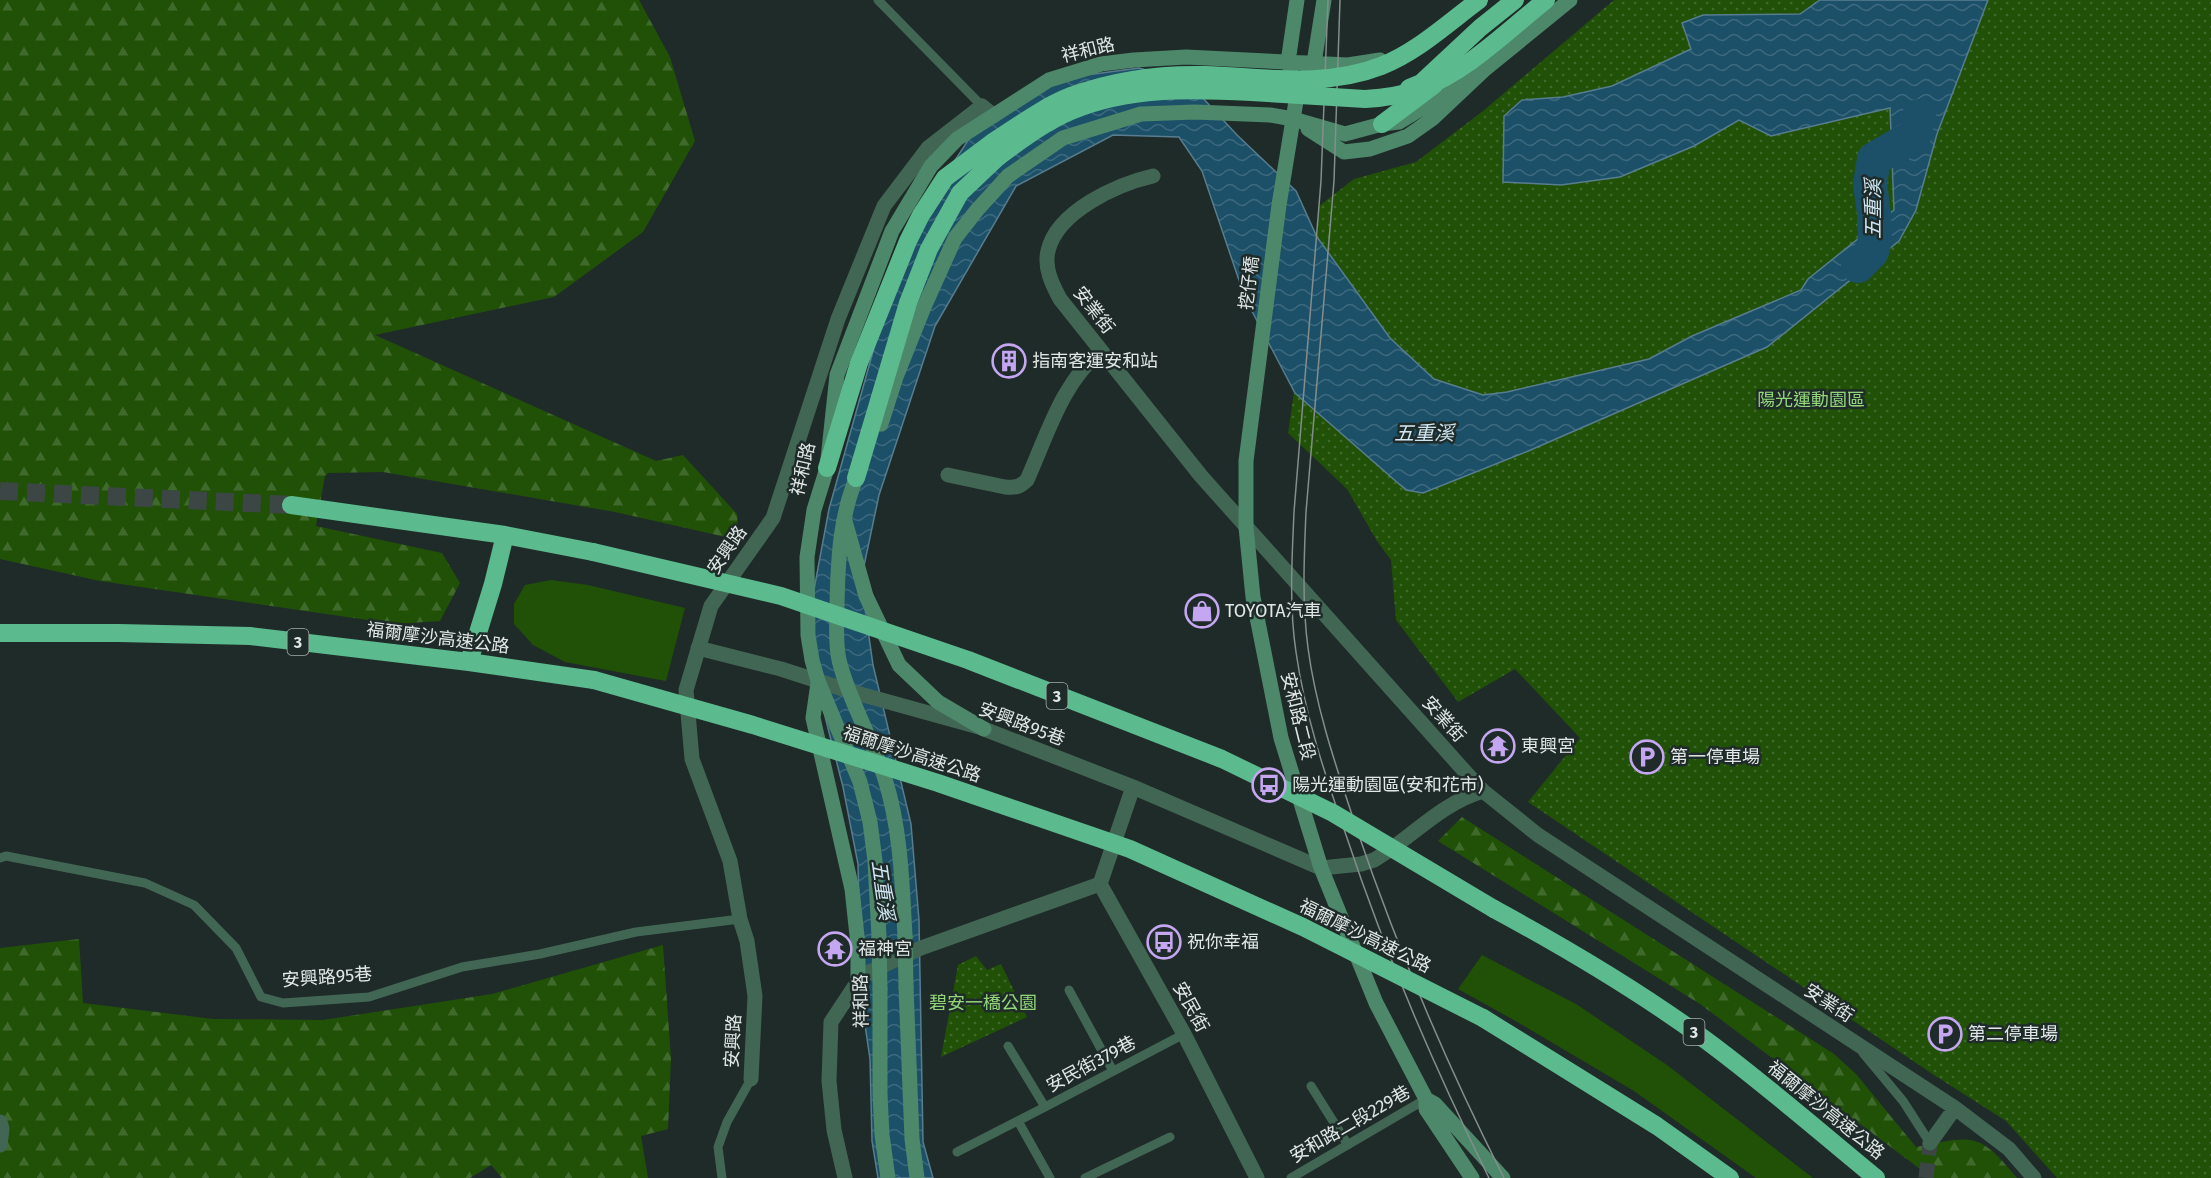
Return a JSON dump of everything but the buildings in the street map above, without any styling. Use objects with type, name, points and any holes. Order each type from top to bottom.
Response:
[{"type":"highway","points":[[856,478],[908,303],[929,249],[960,193],[995,150],[1027,120],[1070,97],[1110,84],[1149,77],[1203,75],[1298,80],[1328,78],[1363,71],[1382,65],[1426,40],[1479,0]]},
{"type":"highway","points":[[1298,89],[1388,96],[1421,83],[1480,28],[1515,0]]},
{"type":"highway","points":[[1382,124],[1414,102],[1537,0]]},
{"type":"highway","points":[[827,468],[859,363],[908,241],[921,215],[945,178],[1071,111],[1137,93],[1168,89],[1208,90],[1365,99],[1420,89],[1461,69],[1546,0]]},
{"type":"highway","name":"福爾摩沙高速公路","points":[[291,505],[505,535],[593,552],[792,599],[968,660],[1222,759],[1332,813],[1494,909],[1566,948],[1638,994],[1708,1042],[1876,1178]]},
{"type":"highway","points":[[469,662],[493,584],[505,535]]},
{"type":"highway","name":"福爾摩沙高速公路","points":[[0,633],[250,636],[469,662],[594,680],[753,725],[917,776],[1130,849],[1303,927],[1483,1018],[1657,1126],[1731,1178]]},
{"type":"main road","points":[[1297,0],[1288,62],[1298,89]]},
{"type":"main road","points":[[1298,89],[1314,63],[1324,0]]},
{"type":"main road","name":"祥和路","points":[[888,1178],[882,1135],[875,861],[870,822],[860,782],[818,681],[808,635],[807,557],[814,510],[827,468],[837,375],[892,231],[931,166],[957,139],[1048,81],[1101,64],[1134,60],[1186,57],[1348,65],[1389,58],[1409,47],[1472,0]]},
{"type":"main road","points":[[1293,119],[1344,152],[1370,149],[1408,136],[1424,125],[1484,70],[1570,0]]},
{"type":"main road","points":[[1223,113],[1225,59]]},
{"type":"main road","points":[[1244,114],[1246,59]]},
{"type":"main road","points":[[916,1178],[909,1098],[901,860],[894,817],[884,778],[849,691],[839,659],[836,636],[838,560],[844,514],[856,478],[879,432],[896,377],[955,238],[1008,176],[1063,138],[1107,123],[1141,114],[1223,113],[1293,119],[1344,134],[1399,122],[1484,70]]},
{"type":"main road","name":"挖仔橋","points":[[1250,424],[1278,214],[1298,89]]},
{"type":"main road","name":"安和路二段","points":[[1250,424],[1246,471],[1246,527],[1253,597],[1281,738],[1321,868],[1377,1003],[1426,1099],[1426,1109],[1472,1178]]},
{"type":"main road","points":[[844,514],[866,596],[899,665],[938,702],[984,729]]},
{"type":"main road","points":[[818,681],[813,718],[852,889],[861,978]]},
{"type":"main road","name":"安和路二段","points":[[1426,1099],[1435,1104],[1503,1178]]},
{"type":"street","points":[[982,106],[994,116]]},
{"type":"street","name":"安興路","points":[[751,1079],[755,996],[747,941],[740,919],[730,861],[692,759],[686,690],[711,606],[773,518],[838,319],[884,206],[928,148],[982,106]]},
{"type":"street","name":"安業街","points":[[1153,176],[1117,188],[1080,209],[1054,237],[1048,250],[1047,264],[1051,281],[1060,299],[1201,476],[1483,791],[1538,835],[1955,1108],[2009,1149],[2034,1178]]},
{"type":"street","points":[[948,475],[1005,487],[1021,486],[1074,380],[1090,359],[1101,351]]},
{"type":"street","name":"安興路95巷","points":[[698,648],[781,669],[849,691],[984,729],[1133,787],[1321,868]]},
{"type":"street","points":[[845,1178],[834,1130],[829,1081],[831,1022],[861,978],[921,948],[1100,884],[1133,787]]},
{"type":"street","points":[[1321,868],[1361,864],[1374,860],[1448,805],[1483,791]]},
{"type":"street","name":"安民街","points":[[1100,884],[1184,1034],[1257,1178]]},
{"type":"street","points":[[1930,1143],[1955,1108]]},
{"type":"street","points":[[0,1122],[2,1129],[0,1145]]},
{"type":"lane","points":[[878,0],[982,106]]},
{"type":"lane","points":[[888,0],[888,11]]},
{"type":"lane","name":"安興路95巷","points":[[0,858],[6,856],[145,883],[194,905],[236,948],[261,997],[283,1003],[369,997],[462,967],[540,954],[636,932],[740,919]]},
{"type":"lane","points":[[1069,990],[1113,1071]]},
{"type":"lane","name":"安民街379巷","points":[[1008,1046],[1045,1107],[1184,1034]]},
{"type":"lane","points":[[1854,1042],[1903,1101],[1930,1143]]},
{"type":"lane","points":[[722,1178],[718,1147],[727,1122],[751,1079]]},
{"type":"lane","points":[[1311,1086],[1348,1145]]},
{"type":"lane","name":"安和路二段229巷","points":[[1291,1178],[1426,1099]]},
{"type":"lane","points":[[957,1152],[1045,1107]]},
{"type":"lane","points":[[1018,1121],[1050,1178]]},
{"type":"lane","points":[[1085,1178],[1170,1137]]},
{"type":"green space","points":[[0,0],[639,0],[670,57],[695,141],[643,232],[554,297],[375,335],[656,461],[683,455],[737,514],[739,540],[615,512],[383,472],[328,473],[325,476],[316,526],[442,553],[460,583],[440,621],[395,624],[100,581],[0,559]]},
{"type":"green space","name":"陽光運動園區","points":[[1614,0],[2211,0],[2211,1178],[2057,1178],[2006,1121],[1528,802],[1580,738],[1515,669],[1458,702],[1396,620],[1391,560],[1377,541],[1347,489],[1288,433],[1317,237],[1319,206],[1354,179],[1416,162],[1483,111]]},
{"type":"green space","points":[[551,580],[588,585],[685,608],[666,681],[565,662],[533,645],[514,624],[514,604],[525,585]]},
{"type":"green space","points":[[1462,817],[1834,1054],[1856,1074],[1916,1147],[1951,1141],[1974,1141],[1993,1152],[2017,1178],[1932,1178],[1700,1004],[1438,841]]},
{"type":"green space","points":[[79,939],[83,1003],[213,1019],[323,1020],[492,994],[663,945],[671,1059],[668,1129],[641,1136],[648,1178],[502,1178],[491,1165],[470,1178],[0,1178],[0,948]]},
{"type":"green space","points":[[1482,955],[1576,1004],[1667,1065],[1813,1178],[1756,1178],[1634,1091],[1458,989]]},
{"type":"green space","name":"碧安一橋公園","points":[[976,956],[987,970],[1001,964],[1027,1017],[941,1057],[958,965]]},
{"type":"water","name":"五重溪","points":[[1820,0],[1988,0],[1937,134],[1916,210],[1899,241],[1767,347],[1526,452],[1423,493],[1406,490],[1295,393],[1245,298],[1202,171],[1179,137],[1113,135],[1016,186],[935,326],[879,495],[861,580],[873,665],[911,824],[919,920],[923,1142],[933,1178],[878,1178],[872,1141],[870,1059],[861,998],[858,864],[843,787],[805,638],[829,509],[905,237],[978,125],[1049,80],[1139,68],[1187,81],[1237,135],[1296,191],[1317,237],[1390,338],[1434,379],[1483,395],[1507,392],[1649,359],[1692,336],[1801,290],[1808,279],[1894,210],[1890,108],[1771,136],[1739,120],[1694,146],[1620,177],[1561,185],[1503,182],[1504,116],[1522,100],[1563,97],[1612,86],[1691,49],[1682,23],[1703,15],[1800,14]]},
{"type":"waterway","name":"五重溪","points":[[1858,266],[1872,252],[1875,240],[1870,184],[1874,159],[1914,136],[1919,116]]},
{"type":"tunnel","points":[[0,491],[291,505]]},
{"type":"tunnel","points":[[1926,1178],[1930,1143]]},
{"type":"tram line","points":[[1328,0],[1321,181],[1294,512],[1292,600],[1296,652],[1316,745],[1377,923],[1430,1052],[1489,1178]]},
{"type":"tram line","points":[[1340,0],[1334,181],[1306,512],[1304,597],[1308,648],[1316,694],[1328,739],[1388,917],[1424,1006],[1504,1178]]},
{"type":"place","name":"指南客運安和站","points":[[1009,361]]},
{"type":"place","name":"TOYOTA汽車","points":[[1202,611]]},
{"type":"place","name":"東興宮","points":[[1498,746]]},
{"type":"place","name":"第一停車場","points":[[1647,757]]},
{"type":"place","name":"陽光運動園區(安和花市)","points":[[1269,785]]},
{"type":"place","name":"祝你幸福","points":[[1164,942]]},
{"type":"place","name":"福神宮","points":[[835,949]]},
{"type":"place","name":"第二停車場","points":[[1945,1034]]}]
